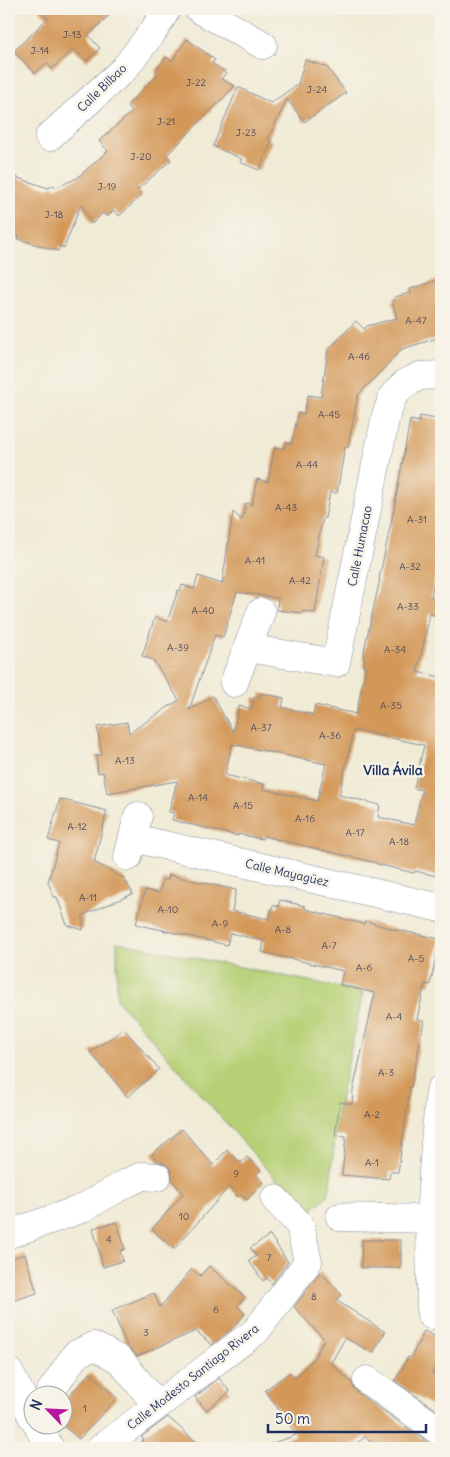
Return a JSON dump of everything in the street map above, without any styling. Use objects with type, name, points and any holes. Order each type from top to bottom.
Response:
[{"type":"street","name":"Calle Bilbao","points":[[49,137],[124,69],[154,30],[167,9]]},
{"type":"street","points":[[200,9],[263,45]]},
{"type":"street","name":"Calle Humacao","points":[[248,648],[336,663],[386,415],[393,396],[404,384],[420,376],[441,375]]},
{"type":"street","points":[[234,683],[261,612]]},
{"type":"street","name":"Calle Mayagüez","points":[[133,837],[441,908]]},
{"type":"street","points":[[431,1315],[430,1219],[435,1135],[441,1089]]},
{"type":"street","points":[[9,1234],[81,1209],[127,1182],[142,1176],[157,1177]]},
{"type":"street","name":"Calle Modesto Santiago Rivera","points":[[101,1448],[256,1331],[308,1262],[300,1225],[275,1200]]},
{"type":"street","points":[[340,1217],[430,1219]]},
{"type":"street","points":[[56,1384],[76,1354],[94,1346],[120,1360],[157,1405]]},
{"type":"street","points":[[9,1372],[22,1397]]},
{"type":"street","points":[[367,1380],[441,1432]]},
{"type":"street","points":[[42,1434],[50,1448]]},
{"type":"green space","points":[[117,942],[363,992],[338,1110],[329,1194],[307,1214],[117,1000]]},
{"type":"building","points":[[38,9],[116,9],[88,35],[100,48],[87,61],[73,49],[52,69],[47,63],[35,73],[14,51],[48,18]]},
{"type":"building","points":[[187,39],[215,60],[212,63],[226,73],[221,79],[235,86],[167,155],[171,160],[137,190],[142,195],[119,216],[114,210],[107,217],[103,213],[92,224],[81,204],[64,248],[60,246],[58,251],[18,239],[19,236],[9,233],[9,175],[48,188],[54,185],[55,188],[77,178],[108,151],[99,141],[132,112],[127,106],[158,74],[155,72],[166,57],[172,61]]},
{"type":"building","points":[[305,60],[327,67],[346,93],[304,122],[287,99],[268,139],[272,141],[259,170],[240,162],[242,159],[213,146],[238,87],[271,103],[298,84]]},
{"type":"building","points":[[441,279],[441,337],[402,349],[358,395],[348,447],[345,447],[337,493],[330,492],[315,555],[324,557],[315,613],[277,610],[278,598],[237,592],[223,637],[215,635],[189,710],[213,696],[233,732],[239,706],[252,709],[254,697],[260,699],[261,693],[284,698],[282,707],[313,715],[315,705],[356,714],[366,667],[363,667],[365,646],[394,509],[410,420],[419,422],[420,416],[441,420],[441,552],[431,597],[441,599],[441,617],[430,614],[417,672],[441,677],[441,877],[415,871],[414,873],[263,836],[262,839],[238,834],[238,836],[172,820],[174,813],[169,812],[177,781],[107,793],[103,772],[98,773],[96,756],[102,755],[97,727],[127,722],[129,733],[179,700],[153,660],[142,656],[155,617],[167,622],[178,590],[180,591],[182,585],[194,589],[198,576],[222,584],[233,512],[242,520],[246,503],[252,505],[257,479],[268,482],[275,447],[284,449],[286,442],[292,444],[298,413],[304,414],[308,395],[321,397],[328,350],[356,321],[364,329],[367,326],[397,318],[392,301],[395,300],[394,297],[411,293],[410,289]],"holes":[[[354,730],[424,745],[414,788],[422,790],[414,825],[378,817],[380,805],[339,795]],[[232,744],[326,764],[317,801],[263,789],[264,784],[225,775]]]},
{"type":"building","points":[[60,799],[107,811],[94,862],[124,878],[133,894],[83,915],[83,930],[67,925],[57,897],[54,897],[48,882],[59,843],[48,840]]},
{"type":"building","points":[[169,875],[236,890],[232,911],[269,919],[273,905],[278,907],[280,900],[305,906],[305,909],[364,924],[365,921],[440,939],[430,985],[425,984],[417,1019],[424,1021],[410,1087],[398,1172],[390,1172],[389,1179],[342,1175],[346,1136],[335,1135],[340,1102],[352,1104],[353,1090],[375,993],[340,985],[343,971],[262,952],[264,941],[230,933],[227,945],[136,924],[145,890],[159,893],[163,879],[168,880]]},
{"type":"building","points":[[124,1029],[159,1069],[128,1097],[90,1052]]},
{"type":"building","points":[[182,1129],[213,1165],[227,1150],[241,1163],[247,1157],[261,1170],[256,1175],[264,1182],[247,1200],[241,1195],[239,1197],[229,1187],[174,1249],[152,1229],[183,1194],[172,1180],[171,1170],[165,1164],[157,1161],[152,1154]]},
{"type":"building","points":[[117,1222],[125,1249],[120,1251],[123,1261],[103,1267],[93,1228]]},
{"type":"building","points":[[270,1235],[288,1262],[272,1284],[267,1278],[263,1281],[249,1261],[256,1256],[250,1248]]},
{"type":"building","points":[[362,1240],[401,1240],[401,1268],[361,1268]]},
{"type":"building","points":[[25,1254],[37,1293],[9,1302],[9,1259]]},
{"type":"building","points":[[209,1266],[245,1297],[237,1306],[245,1314],[231,1330],[212,1345],[196,1331],[137,1356],[127,1346],[112,1310],[154,1293],[160,1307],[192,1269],[200,1276]]},
{"type":"building","points":[[320,1272],[342,1295],[336,1300],[385,1332],[373,1353],[345,1338],[331,1363],[352,1383],[358,1393],[432,1445],[441,1448],[379,1448],[365,1437],[350,1448],[265,1448],[265,1446],[296,1435],[265,1390],[290,1372],[295,1378],[315,1357],[324,1339],[294,1307]]},
{"type":"building","points":[[424,1331],[441,1339],[441,1354],[432,1373],[441,1377],[441,1413],[395,1381],[408,1357],[411,1358]]},
{"type":"building","points":[[90,1373],[117,1398],[79,1439],[72,1433],[72,1392]]},
{"type":"building","points":[[219,1378],[230,1392],[206,1410],[195,1397]]},
{"type":"building","points":[[168,1417],[202,1448],[136,1448],[144,1439],[141,1437]]},
{"type":"district","name":"Villa Ávila","points":[[393,770]]}]
